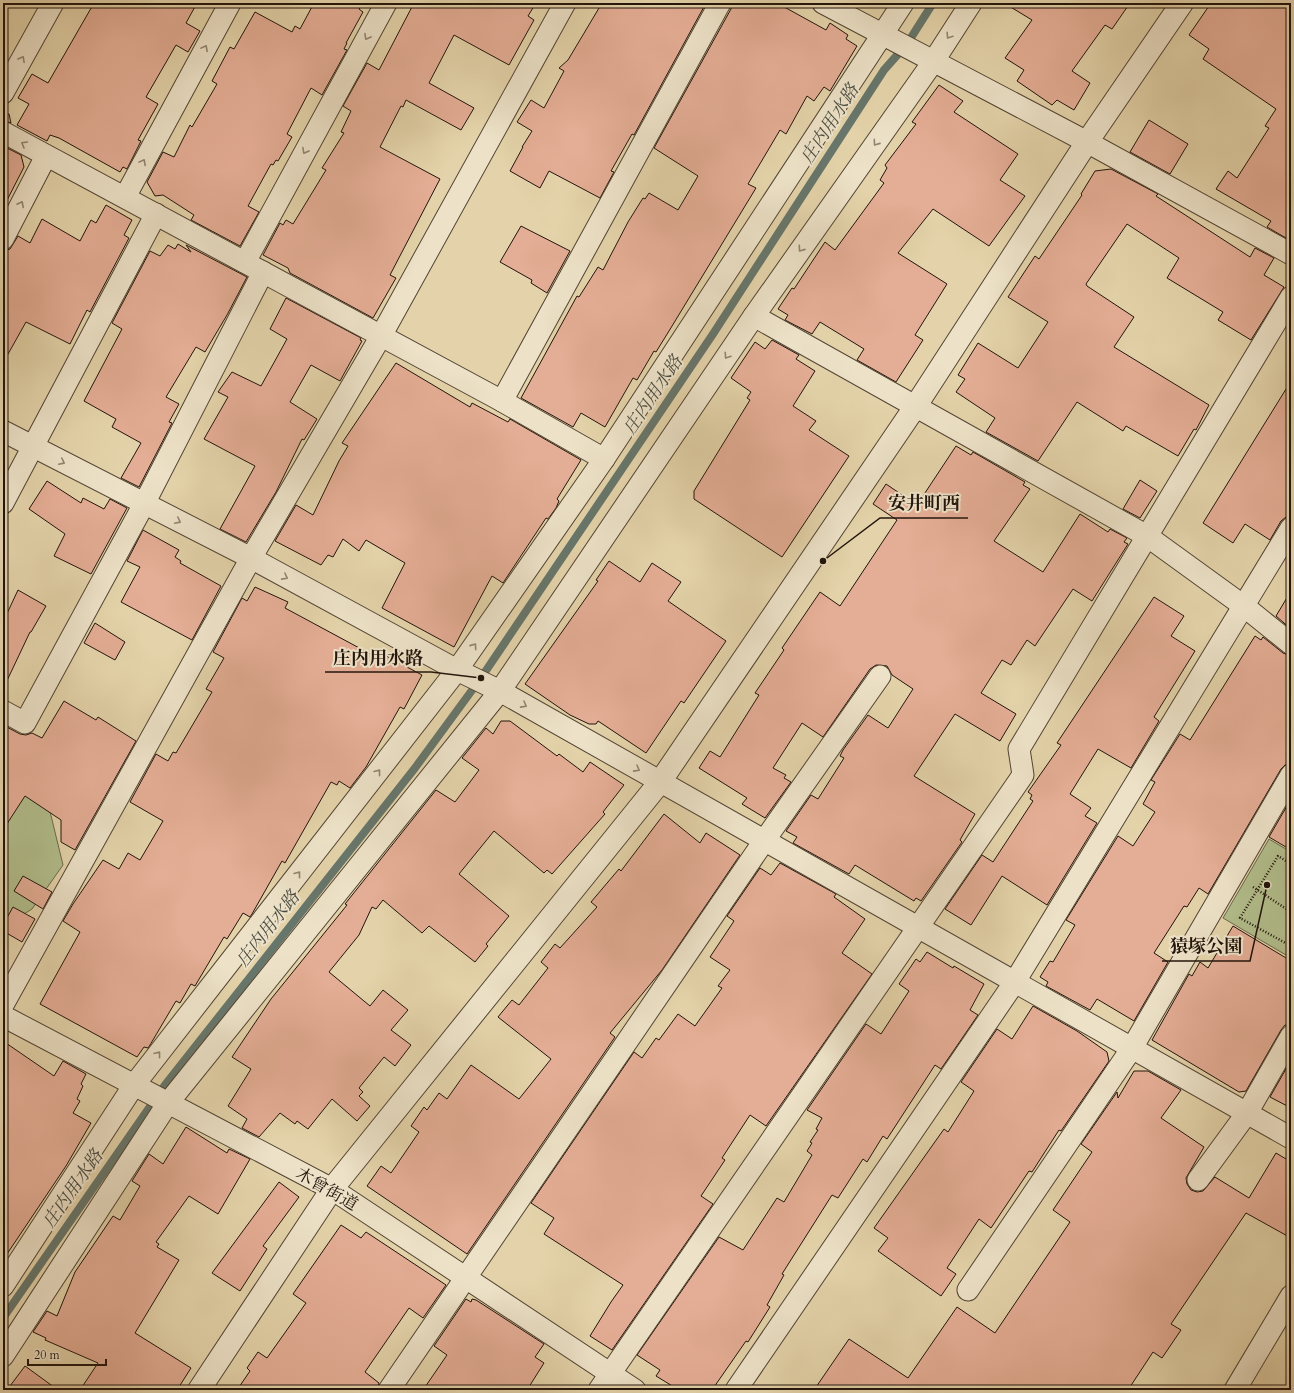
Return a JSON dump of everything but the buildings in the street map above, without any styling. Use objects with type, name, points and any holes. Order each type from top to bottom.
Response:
[{"type":"street","points":[[3,93],[53,3]]},
{"type":"street","points":[[124,197],[230,3]]},
{"type":"street","points":[[245,262],[386,3]]},
{"type":"street","points":[[3,1004],[251,558],[381,336],[565,3]]},
{"type":"street","points":[[502,401],[720,3]]},
{"type":"street","points":[[823,3],[1087,142],[1291,254]]},
{"type":"street","points":[[3,1286],[137,1087],[464,673],[604,459],[890,39],[903,3]]},
{"type":"street","points":[[3,1356],[167,1102],[495,689],[754,316],[926,58],[970,3]]},
{"type":"street","points":[[199,1390],[332,1189],[660,782],[915,406],[1087,142],[1182,3]]},
{"type":"street","points":[[3,132],[502,401],[604,459]]},
{"type":"street","points":[[3,239],[46,156]]},
{"type":"street","points":[[3,503],[156,214]]},
{"type":"street","points":[[3,711],[25,723],[144,504],[263,272]]},
{"type":"street","points":[[604,1382],[1024,775],[1019,749],[1291,297]]},
{"type":"street","points":[[754,316],[1147,536],[1245,607],[1291,644]]},
{"type":"street","points":[[3,431],[251,558],[495,689],[1291,1138]]},
{"type":"street","points":[[736,1390],[1014,983],[1245,607],[1291,528]]},
{"type":"street","points":[[389,1390],[764,841],[880,676]]},
{"type":"street","points":[[968,1290],[1132,1048],[1291,775]]},
{"type":"street","name":"木曾街道","points":[[3,1016],[332,1189],[466,1278],[604,1382],[635,1390]]},
{"type":"street","points":[[1198,1180],[1247,1113],[1291,1036]]},
{"type":"street","points":[[1235,1390],[1291,1296]]},
{"type":"path","points":[[1291,864],[1278,856],[1240,918],[1291,946]]},
{"type":"path","points":[[1232,874],[1291,912]]},
{"type":"green space","points":[[37,758],[63,865],[32,909],[3,927],[3,777]]},
{"type":"green space","points":[[1269,839],[1291,852],[1291,958],[1223,918]]},
{"type":"waterway","name":"庄内用水路","points":[[3,1318],[165,1085],[415,768],[481,678],[713,334],[884,70],[907,44],[933,3]]},
{"type":"place","name":"安井町西","points":[[823,561]]},
{"type":"place","name":"庄内用水路","points":[[481,678]]},
{"type":"place","name":"猿塚公園","points":[[1267,885]]}]
